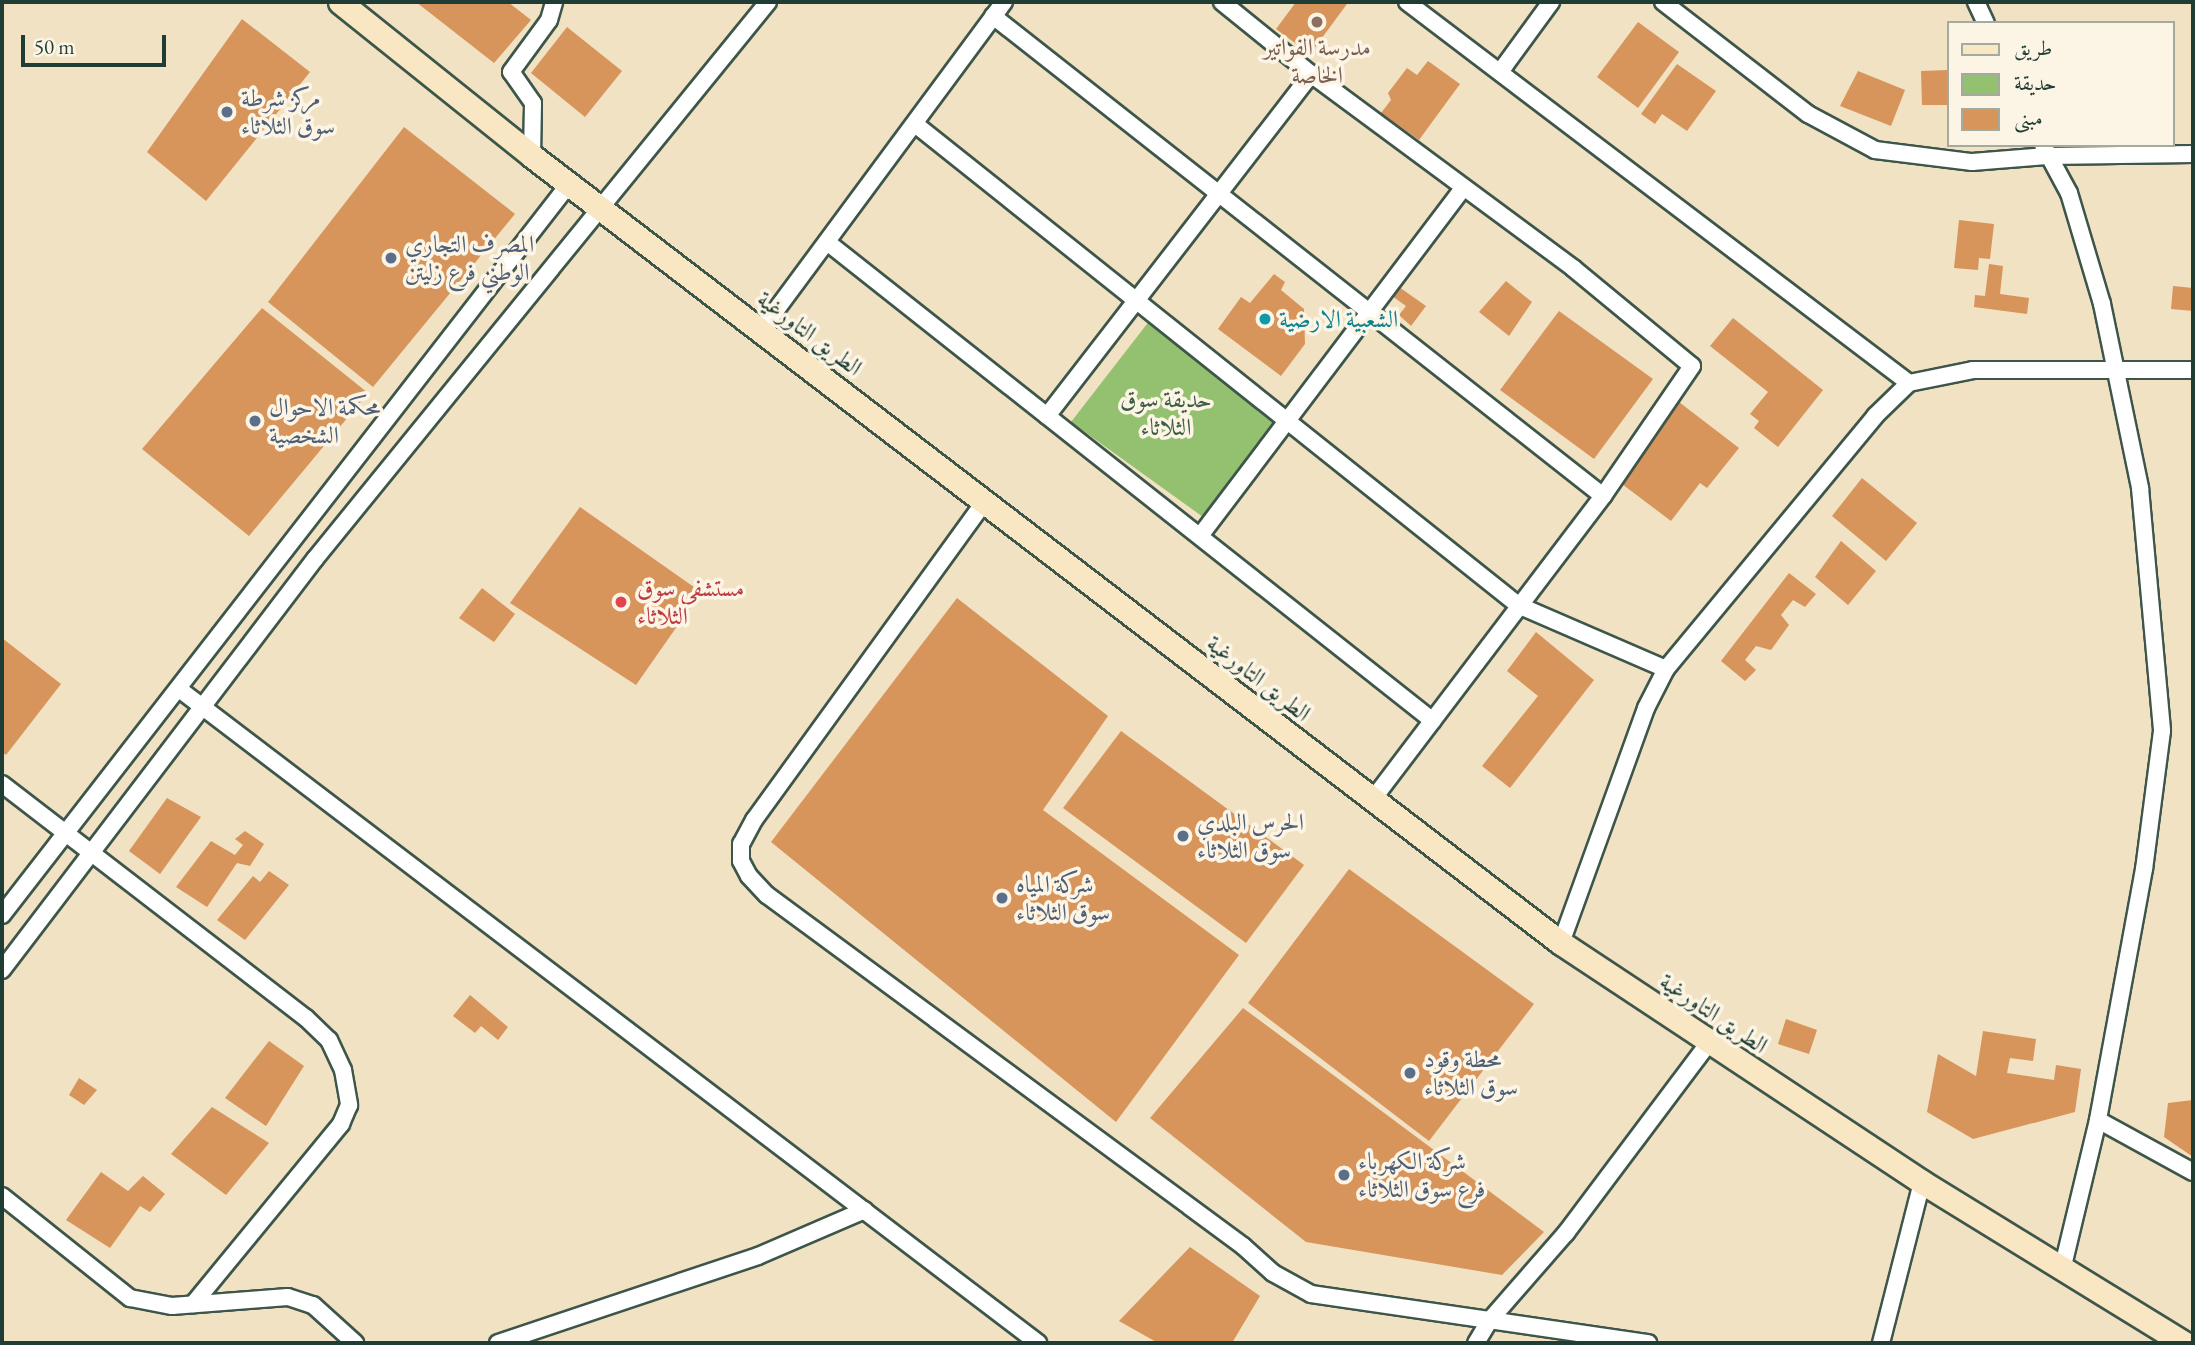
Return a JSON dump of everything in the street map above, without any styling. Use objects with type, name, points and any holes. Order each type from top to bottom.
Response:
[{"type":"street","name":"الطريق التاورغية","points":[[340,2],[532,156],[762,329],[1561,943],[1922,1182],[2063,1266],[2184,1343]]},
{"type":"street","points":[[532,156],[533,103],[511,72],[549,20],[554,2]]},
{"type":"street","points":[[2,970],[205,709],[315,559],[599,206],[768,2]]},
{"type":"street","points":[[762,329],[1004,2]]},
{"type":"street","points":[[1222,2],[1311,74],[1573,268],[1692,366],[1603,496],[1373,799]]},
{"type":"street","points":[[1407,2],[1909,383]]},
{"type":"street","points":[[1500,72],[1551,2]]},
{"type":"street","points":[[1663,2],[1808,114],[1875,150],[1972,162],[2045,151],[2193,155]]},
{"type":"street","points":[[1976,2],[1985,21]]},
{"type":"street","points":[[993,16],[1603,496]]},
{"type":"street","points":[[1047,416],[1311,74]]},
{"type":"street","points":[[915,124],[1134,302],[1286,418],[1518,605],[1666,670]]},
{"type":"street","points":[[2045,151],[2069,193],[2102,304],[2140,488],[2162,731],[2144,869],[2098,1120],[2063,1266]]},
{"type":"street","points":[[2,915],[569,184]]},
{"type":"street","points":[[1200,536],[1286,418],[1463,188]]},
{"type":"street","points":[[827,242],[1433,721]]},
{"type":"street","points":[[1561,943],[1646,708],[1666,670],[1875,416],[1909,383],[1973,370],[2193,370]]},
{"type":"street","points":[[985,500],[754,820],[741,844],[741,860],[749,876],[767,895],[1232,1238],[1273,1273],[1311,1294],[1648,1343]]},
{"type":"street","points":[[179,689],[1038,1343]]},
{"type":"street","points":[[2,785],[306,1018],[328,1040],[349,1089],[341,1124],[193,1304]]},
{"type":"street","points":[[1476,1343],[1490,1320],[1566,1233],[1710,1041]]},
{"type":"street","points":[[2098,1120],[2193,1172]]},
{"type":"street","points":[[1881,1343],[1922,1182]]},
{"type":"street","points":[[2,1196],[130,1298],[172,1306],[288,1297],[313,1305],[355,1343]]},
{"type":"street","points":[[498,1343],[758,1255],[865,1210]]},
{"type":"green space","name":"حديقة سوق الثلاثاء","points":[[1150,320],[1280,422],[1203,517],[1071,422]]},
{"type":"building","points":[[416,2],[508,2],[531,20],[494,63]]},
{"type":"building","points":[[1296,2],[1347,4],[1310,54],[1276,29]]},
{"type":"building","name":"مركز شرطة سوق الثلاثاء","points":[[242,19],[310,72],[206,201],[147,152]]},
{"type":"building","points":[[1638,22],[1679,52],[1638,108],[1597,77]]},
{"type":"building","points":[[567,27],[622,71],[585,117],[531,73]]},
{"type":"building","points":[[1428,61],[1460,84],[1419,140],[1381,113],[1391,100],[1388,93],[1407,68],[1417,75]]},
{"type":"building","points":[[1677,64],[1716,91],[1687,131],[1662,114],[1655,124],[1641,114]]},
{"type":"building","points":[[1946,70],[1946,105],[1922,105],[1921,71]]},
{"type":"building","points":[[1858,71],[1905,90],[1891,126],[1840,106]]},
{"type":"building","name":"المصرف التجاري الوطني فرع زليتن","points":[[404,127],[515,214],[373,387],[268,302]]},
{"type":"building","points":[[1959,220],[1994,224],[1990,259],[1979,258],[1978,270],[1954,268]]},
{"type":"building","points":[[1989,264],[2003,266],[2000,294],[2029,298],[2027,314],[1974,307],[1975,295],[1985,296]]},
{"type":"building","name":"الشعبية الارضية","points":[[1274,274],[1285,282],[1281,290],[1304,309],[1305,344],[1281,376],[1218,329],[1241,297],[1250,303]]},
{"type":"building","points":[[1506,281],[1532,302],[1509,336],[1479,312]]},
{"type":"building","points":[[2173,286],[2193,288],[2193,311],[2171,309]]},
{"type":"building","points":[[1399,287],[1426,306],[1411,326],[1399,315],[1406,306],[1392,296]]},
{"type":"building","name":"محكمة الاحوال الشخصية","points":[[262,308],[368,393],[249,536],[142,449]]},
{"type":"building","points":[[1559,311],[1653,379],[1594,459],[1500,390]]},
{"type":"building","points":[[1733,318],[1823,390],[1778,447],[1754,428],[1759,421],[1750,414],[1768,392],[1710,346]]},
{"type":"building","points":[[1679,402],[1739,448],[1707,488],[1700,483],[1671,521],[1618,481]]},
{"type":"building","points":[[1862,478],[1917,523],[1886,561],[1832,516]]},
{"type":"building","points":[[580,507],[701,592],[636,685],[510,603]]},
{"type":"building","points":[[1841,541],[1876,571],[1848,605],[1815,577]]},
{"type":"building","points":[[1789,573],[1816,594],[1805,607],[1793,600],[1781,615],[1789,625],[1771,650],[1756,646],[1745,660],[1756,670],[1745,681],[1721,661]]},
{"type":"building","points":[[482,588],[515,614],[494,642],[459,618]]},
{"type":"building","name":"شركة المياه سوق الثلاثاء","points":[[957,598],[1108,716],[1043,810],[1239,955],[1116,1122],[771,842]]},
{"type":"building","points":[[1536,632],[1594,680],[1510,788],[1482,766],[1538,696],[1507,671]]},
{"type":"building","points":[[2,638],[61,684],[6,755],[2,752]]},
{"type":"building","name":"الحرس البلدي سوق الثلاثاء","points":[[1121,731],[1304,865],[1246,943],[1063,808]]},
{"type":"building","points":[[167,798],[201,817],[160,874],[129,851]]},
{"type":"building","points":[[245,831],[264,844],[250,866],[237,863],[207,907],[176,887],[211,841],[235,855],[243,845],[235,839]]},
{"type":"building","name":"محطة وقود سوق الثلاثاء","points":[[1349,869],[1534,1004],[1429,1141],[1248,1003]]},
{"type":"building","points":[[269,871],[289,885],[245,940],[217,920],[253,876],[260,882]]},
{"type":"building","points":[[470,995],[508,1027],[498,1040],[481,1026],[475,1033],[453,1016]]},
{"type":"building","name":"شركة الكهرباء فرع سوق الثلاثاء","points":[[1243,1008],[1544,1232],[1502,1275],[1306,1242],[1150,1118]]},
{"type":"building","points":[[1786,1019],[1817,1030],[1809,1054],[1778,1044]]},
{"type":"building","points":[[1983,1031],[2036,1039],[2033,1061],[2010,1058],[2007,1073],[2054,1080],[2056,1065],[2081,1069],[2075,1112],[1973,1139],[1927,1112],[1938,1054],[1976,1076]]},
{"type":"building","points":[[269,1041],[304,1066],[266,1126],[225,1098]]},
{"type":"building","points":[[79,1078],[97,1090],[84,1105],[69,1095]]},
{"type":"building","points":[[2193,1100],[2193,1157],[2164,1137],[2168,1103]]},
{"type":"building","points":[[212,1107],[269,1143],[226,1195],[171,1154]]},
{"type":"building","points":[[101,1172],[128,1191],[143,1176],[165,1194],[150,1212],[140,1206],[110,1248],[66,1220]]},
{"type":"building","points":[[1190,1247],[1260,1296],[1232,1343],[1158,1343],[1119,1321]]},
{"type":"place","name":"مدرسة الفواتير الخاصة","points":[[1317,22]]},
{"type":"place","name":"مركز شرطة سوق الثلاثاء","points":[[227,112]]},
{"type":"place","name":"المصرف التجاري الوطني فرع زليتن","points":[[391,258]]},
{"type":"place","name":"الشعبية الارضية","points":[[1265,319]]},
{"type":"place","name":"محكمة الاحوال الشخصية","points":[[255,421]]},
{"type":"place","name":"مستشفى سوق الثلاثاء","points":[[621,602]]},
{"type":"place","name":"الحرس البلدي سوق الثلاثاء","points":[[1183,836]]},
{"type":"place","name":"شركة المياه سوق الثلاثاء","points":[[1002,898]]},
{"type":"place","name":"محطة وقود سوق الثلاثاء","points":[[1410,1073]]},
{"type":"place","name":"شركة الكهرباء فرع سوق الثلاثاء","points":[[1344,1175]]}]
